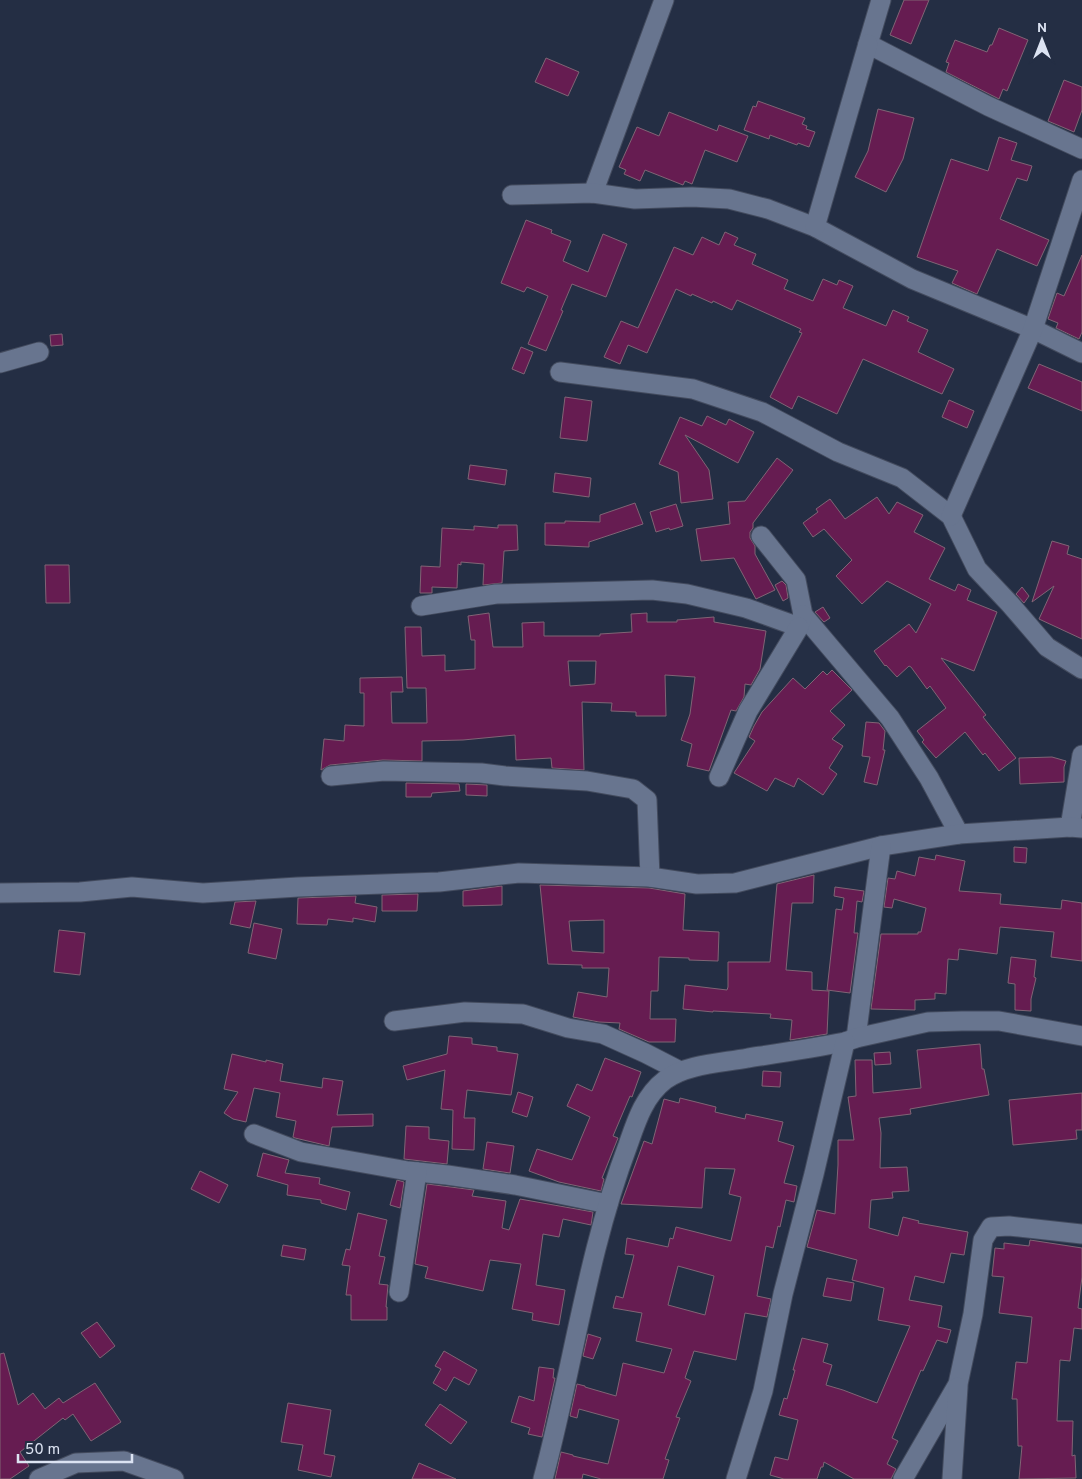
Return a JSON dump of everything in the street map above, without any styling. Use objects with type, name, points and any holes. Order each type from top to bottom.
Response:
[{"type":"street","points":[[592,193],[664,0]]},
{"type":"street","points":[[815,227],[881,0]]},
{"type":"street","points":[[868,44],[988,106],[1082,149]]},
{"type":"street","points":[[951,516],[1033,329],[1082,180]]},
{"type":"street","points":[[512,195],[592,193],[634,199],[692,197],[729,199],[768,210],[815,227],[912,279],[1033,329],[1082,353]]},
{"type":"street","points":[[0,363],[39,352]]},
{"type":"street","points":[[560,372],[693,389],[762,412],[838,452],[902,478],[951,516],[977,569],[1048,647],[1082,669]]},
{"type":"street","points":[[719,777],[748,711],[801,621],[796,580],[761,536]]},
{"type":"street","points":[[421,606],[496,594],[652,590],[687,594],[801,621],[890,718],[929,778],[959,834]]},
{"type":"street","points":[[0,893],[80,892],[132,887],[204,893],[440,882],[519,873],[650,877],[697,884],[735,884],[881,846],[959,834],[1076,827],[1082,755]]},
{"type":"street","points":[[331,776],[384,771],[482,773],[587,781],[633,790],[647,800],[650,877]]},
{"type":"street","points":[[736,1479],[763,1390],[783,1294],[851,1040],[881,846]]},
{"type":"street","points":[[394,1022],[465,1012],[523,1014],[568,1028],[603,1034],[680,1071]]},
{"type":"street","points":[[543,1479],[588,1279],[617,1173],[642,1108],[651,1094],[664,1081],[680,1071],[851,1040],[928,1022],[1000,1021],[1082,1036]]},
{"type":"street","points":[[254,1134],[301,1152],[417,1172],[515,1185],[608,1204]]},
{"type":"street","points":[[398,1292],[417,1172]]},
{"type":"street","points":[[952,1479],[958,1384],[973,1314],[983,1240],[991,1227],[1009,1226],[1082,1234]]},
{"type":"street","points":[[903,1479],[958,1384]]},
{"type":"street","points":[[39,1479],[76,1464],[124,1461],[174,1479]]},
{"type":"building","points":[[904,0],[929,0],[911,44],[890,35]]},
{"type":"building","points":[[999,28],[1028,40],[1007,91],[1003,89],[999,99],[946,72],[949,63],[946,62],[955,40],[987,52]]},
{"type":"building","points":[[546,58],[579,72],[568,96],[535,82]]},
{"type":"building","points":[[1064,80],[1082,87],[1082,110],[1074,132],[1048,121]]},
{"type":"building","points":[[758,101],[805,118],[802,124],[807,126],[806,129],[815,132],[809,147],[798,143],[797,145],[770,135],[769,139],[744,130],[753,106],[756,107]]},
{"type":"building","points":[[878,109],[914,118],[903,159],[886,192],[855,177],[868,151]]},
{"type":"building","points":[[669,112],[717,131],[719,125],[748,136],[737,162],[705,150],[692,184],[685,181],[683,185],[645,170],[640,181],[624,174],[626,170],[619,167],[637,127],[659,136]]},
{"type":"building","points":[[999,137],[1017,143],[1011,160],[1032,166],[1027,181],[1017,178],[1000,219],[1049,240],[1037,266],[997,249],[977,294],[952,283],[958,271],[917,257],[951,159],[988,171]]},
{"type":"building","points":[[526,220],[552,230],[551,233],[571,241],[563,261],[588,272],[603,234],[627,244],[606,297],[572,284],[546,351],[528,344],[548,296],[527,287],[524,292],[501,283]]},
{"type":"building","points":[[725,232],[738,238],[734,245],[756,254],[752,264],[788,280],[784,289],[813,301],[823,279],[837,285],[839,280],[853,286],[843,308],[886,326],[893,310],[909,317],[907,321],[928,330],[918,352],[954,369],[942,394],[863,359],[837,414],[798,396],[792,409],[770,397],[802,333],[799,332],[801,329],[737,300],[732,310],[713,301],[712,303],[676,289],[647,353],[628,345],[620,364],[604,357],[621,321],[638,328],[674,247],[693,255],[702,237],[719,245]]},
{"type":"building","points":[[1082,255],[1082,332],[1079,339],[1056,328],[1058,323],[1048,319],[1057,293],[1064,296]]},
{"type":"building","points":[[62,334],[63,345],[51,346],[50,335]]},
{"type":"building","points":[[521,347],[533,352],[524,374],[512,369]]},
{"type":"building","points":[[1039,364],[1082,382],[1082,411],[1028,388]]},
{"type":"building","points":[[565,397],[592,401],[587,441],[560,438]]},
{"type":"building","points":[[949,400],[974,411],[967,428],[942,417]]},
{"type":"building","points":[[707,416],[726,425],[729,419],[754,432],[738,463],[685,435],[709,470],[713,499],[681,503],[678,472],[659,464],[680,417],[702,426]]},
{"type":"building","points":[[777,458],[793,470],[753,523],[753,528],[750,532],[750,538],[755,546],[755,554],[775,590],[756,599],[734,558],[701,561],[696,529],[730,524],[728,502],[745,501]]},
{"type":"building","points":[[470,465],[507,470],[505,485],[468,479]]},
{"type":"building","points":[[555,473],[591,478],[589,497],[553,492]]},
{"type":"building","points":[[877,497],[889,514],[897,502],[923,515],[914,532],[945,548],[929,579],[955,591],[958,584],[971,590],[967,600],[997,612],[974,671],[941,658],[986,715],[983,717],[1016,758],[999,771],[985,753],[983,755],[965,732],[936,758],[922,742],[924,740],[917,731],[946,708],[930,686],[927,689],[911,667],[909,666],[897,677],[885,666],[874,651],[909,624],[916,633],[931,604],[887,581],[862,604],[836,576],[852,560],[824,529],[813,537],[803,523],[818,512],[816,509],[830,499],[845,519]]},
{"type":"building","points":[[635,503],[643,524],[589,542],[589,547],[545,545],[545,523],[565,523],[565,521],[600,522],[600,515]]},
{"type":"building","points":[[676,504],[683,526],[656,532],[650,512]]},
{"type":"building","points":[[498,525],[517,525],[518,550],[504,551],[502,583],[483,585],[484,564],[461,562],[461,565],[458,564],[457,588],[432,587],[432,593],[420,593],[421,566],[440,567],[442,528],[474,530],[474,526],[498,528]]},
{"type":"building","points":[[1052,541],[1069,546],[1067,554],[1082,559],[1082,639],[1039,619],[1054,586],[1032,602]]},
{"type":"building","points":[[45,565],[69,565],[70,603],[46,603]]},
{"type":"building","points":[[782,581],[786,585],[788,598],[783,601],[775,585]]},
{"type":"building","points":[[1022,587],[1029,596],[1024,603],[1016,594]]},
{"type":"building","points":[[823,607],[830,618],[824,622],[815,612]]},
{"type":"building","points":[[489,613],[493,647],[523,647],[522,623],[544,622],[544,636],[600,636],[600,634],[632,632],[631,614],[647,613],[647,622],[677,622],[677,620],[714,617],[714,622],[766,631],[760,669],[751,685],[745,684],[744,697],[736,711],[731,710],[709,771],[687,766],[692,744],[681,740],[690,714],[695,677],[665,675],[666,716],[636,716],[636,712],[611,711],[612,703],[582,702],[584,770],[552,768],[551,758],[516,760],[515,735],[463,740],[422,741],[422,761],[383,760],[330,765],[321,770],[324,739],[344,741],[345,725],[364,726],[364,693],[360,693],[360,678],[402,677],[403,692],[391,692],[392,723],[427,723],[426,688],[407,688],[405,627],[421,627],[422,656],[445,655],[445,671],[475,669],[475,640],[471,640],[468,616]],"holes":[[[568,661],[596,661],[595,684],[570,686]]]},
{"type":"building","points":[[832,670],[852,690],[830,711],[845,725],[832,739],[843,746],[829,768],[837,774],[823,795],[798,778],[794,787],[775,778],[767,791],[734,773],[755,741],[749,737],[762,712],[793,678],[805,689],[823,671],[827,675]]},
{"type":"building","points":[[866,722],[879,723],[885,731],[883,750],[885,750],[877,785],[864,782],[870,757],[862,756]]},
{"type":"building","points":[[1052,757],[1066,761],[1064,782],[1020,784],[1019,758]]},
{"type":"building","points":[[406,783],[459,784],[460,791],[432,793],[431,797],[406,797]]},
{"type":"building","points":[[466,784],[487,785],[487,796],[466,795]]},
{"type":"building","points":[[1014,847],[1027,848],[1026,863],[1014,862]]},
{"type":"building","points":[[936,855],[965,861],[959,891],[1001,894],[1000,904],[1061,909],[1062,900],[1082,903],[1082,961],[1051,957],[1054,932],[1000,927],[997,954],[959,949],[958,960],[948,959],[946,994],[935,993],[935,999],[915,1000],[915,1010],[871,1009],[881,934],[918,934],[918,932],[921,932],[926,908],[894,899],[892,908],[884,907],[888,878],[895,879],[897,871],[915,876],[919,857],[935,860]]},
{"type":"building","points":[[814,875],[813,903],[792,903],[786,970],[812,972],[812,990],[829,991],[827,1034],[790,1040],[792,1020],[770,1018],[771,1014],[683,1009],[685,985],[727,990],[728,962],[770,962],[777,884]]},
{"type":"building","points":[[540,885],[649,888],[685,894],[683,930],[719,932],[718,961],[659,957],[658,991],[651,991],[650,1019],[676,1019],[675,1042],[649,1042],[619,1029],[620,1023],[599,1022],[573,1017],[578,992],[607,997],[609,968],[582,968],[582,965],[548,964]],"holes":[[[604,920],[604,953],[572,951],[569,921]]]},
{"type":"building","points":[[502,886],[502,905],[463,906],[463,891]]},
{"type":"building","points":[[835,887],[864,891],[862,902],[857,901],[854,933],[858,933],[850,993],[827,990],[836,909],[842,910],[844,898],[834,896]]},
{"type":"building","points":[[418,894],[417,911],[382,911],[382,895]]},
{"type":"building","points":[[356,896],[355,903],[377,907],[375,922],[353,918],[353,922],[328,919],[327,925],[297,924],[298,898]]},
{"type":"building","points":[[256,901],[250,928],[230,924],[235,902]]},
{"type":"building","points":[[254,923],[282,929],[276,959],[248,953]]},
{"type":"building","points":[[59,930],[85,933],[80,975],[54,972]]},
{"type":"building","points":[[1011,957],[1036,960],[1034,977],[1036,978],[1031,999],[1031,1011],[1015,1010],[1015,984],[1008,983]]},
{"type":"building","points":[[449,1036],[472,1038],[472,1044],[497,1047],[497,1051],[518,1054],[511,1095],[467,1090],[464,1118],[475,1118],[474,1150],[452,1149],[453,1110],[441,1109],[445,1070],[407,1080],[403,1066],[447,1054]]},
{"type":"building","points":[[980,1044],[982,1069],[984,1069],[989,1095],[910,1109],[911,1114],[879,1118],[881,1133],[880,1168],[907,1167],[909,1191],[892,1192],[893,1198],[871,1200],[869,1228],[898,1236],[903,1217],[919,1221],[918,1223],[968,1232],[964,1255],[951,1253],[944,1283],[915,1276],[909,1300],[942,1306],[938,1327],[951,1330],[947,1343],[937,1340],[923,1371],[921,1370],[892,1438],[898,1441],[887,1464],[896,1469],[891,1479],[854,1479],[824,1462],[817,1479],[784,1479],[770,1475],[775,1457],[788,1460],[798,1420],[779,1415],[784,1398],[787,1399],[802,1338],[828,1344],[823,1362],[832,1365],[826,1385],[877,1403],[910,1326],[878,1320],[884,1288],[852,1280],[857,1260],[807,1247],[817,1210],[835,1214],[838,1140],[854,1140],[848,1097],[856,1096],[855,1060],[872,1060],[873,1093],[921,1088],[917,1050]]},
{"type":"building","points":[[890,1052],[891,1064],[875,1065],[874,1053]]},
{"type":"building","points":[[232,1054],[283,1064],[280,1081],[322,1088],[323,1078],[343,1081],[337,1115],[373,1114],[373,1126],[332,1127],[329,1146],[295,1138],[293,1137],[296,1121],[276,1117],[280,1093],[254,1088],[246,1122],[233,1119],[224,1113],[238,1092],[224,1089]]},
{"type":"building","points":[[605,1058],[641,1072],[632,1097],[630,1096],[613,1136],[618,1138],[602,1178],[604,1179],[601,1191],[559,1182],[529,1171],[537,1149],[572,1160],[590,1117],[567,1106],[577,1084],[592,1091]]},
{"type":"building","points":[[763,1071],[781,1072],[780,1087],[762,1086]]},
{"type":"building","points":[[518,1092],[533,1097],[527,1117],[512,1112]]},
{"type":"building","points":[[1082,1093],[1082,1130],[1076,1130],[1077,1139],[1013,1145],[1009,1100]]},
{"type":"building","points":[[680,1098],[716,1107],[715,1112],[745,1119],[746,1114],[783,1122],[778,1141],[794,1146],[784,1183],[797,1186],[794,1202],[786,1200],[773,1248],[766,1246],[757,1296],[771,1299],[767,1317],[745,1313],[736,1360],[694,1351],[685,1378],[691,1381],[676,1417],[680,1418],[665,1459],[669,1460],[663,1479],[601,1479],[583,1474],[582,1479],[555,1479],[561,1452],[608,1464],[619,1420],[579,1409],[577,1418],[570,1416],[577,1384],[616,1396],[623,1363],[664,1373],[672,1349],[636,1341],[642,1313],[613,1308],[616,1296],[623,1298],[634,1255],[625,1254],[627,1238],[668,1247],[670,1238],[673,1239],[676,1227],[731,1241],[741,1197],[729,1194],[735,1169],[705,1168],[702,1208],[621,1204],[644,1141],[652,1144],[664,1099],[679,1103]],"holes":[[[678,1266],[714,1276],[705,1315],[668,1305]]]},
{"type":"building","points":[[406,1126],[429,1127],[429,1139],[449,1141],[447,1164],[404,1159]]},
{"type":"building","points":[[487,1142],[514,1146],[510,1173],[483,1169]]},
{"type":"building","points":[[263,1153],[289,1160],[285,1173],[320,1178],[319,1184],[350,1192],[346,1210],[321,1203],[321,1200],[287,1195],[288,1185],[257,1176]]},
{"type":"building","points":[[200,1171],[228,1185],[219,1203],[191,1189]]},
{"type":"building","points":[[397,1180],[404,1182],[400,1208],[390,1205]]},
{"type":"building","points":[[427,1184],[474,1190],[472,1196],[506,1201],[502,1228],[509,1230],[520,1199],[593,1212],[591,1225],[563,1219],[559,1237],[543,1234],[536,1285],[565,1290],[559,1325],[532,1320],[533,1313],[512,1309],[521,1264],[490,1260],[483,1291],[425,1278],[428,1267],[415,1264]]},
{"type":"building","points":[[358,1213],[387,1220],[379,1256],[385,1257],[379,1284],[388,1285],[387,1320],[351,1320],[351,1295],[346,1295],[350,1266],[342,1265],[346,1249],[350,1250]]},
{"type":"building","points":[[1030,1240],[1082,1248],[1082,1277],[1078,1308],[1082,1309],[1082,1329],[1074,1328],[1070,1361],[1060,1360],[1057,1421],[1073,1421],[1072,1456],[1075,1455],[1076,1478],[1019,1479],[1022,1446],[1018,1446],[1017,1399],[1012,1399],[1016,1362],[1027,1363],[1032,1317],[999,1313],[1004,1277],[992,1276],[995,1248],[1004,1249],[1004,1243],[1029,1246]]},
{"type":"building","points":[[283,1245],[306,1249],[304,1260],[281,1256]]},
{"type":"building","points":[[827,1278],[854,1283],[851,1301],[823,1296]]},
{"type":"building","points":[[97,1322],[115,1346],[100,1358],[81,1333]]},
{"type":"building","points":[[588,1334],[601,1338],[593,1359],[583,1356]]},
{"type":"building","points":[[444,1351],[477,1370],[469,1385],[454,1377],[446,1391],[433,1383],[441,1369],[435,1366]]},
{"type":"building","points":[[4,1353],[18,1405],[33,1393],[45,1409],[59,1398],[63,1403],[95,1383],[121,1422],[91,1441],[73,1414],[65,1420],[63,1418],[20,1452],[29,1466],[10,1479],[0,1479],[0,1354]]},
{"type":"building","points":[[539,1367],[554,1369],[553,1378],[555,1378],[542,1437],[528,1434],[530,1428],[511,1422],[519,1396],[534,1401]]},
{"type":"building","points":[[288,1403],[331,1410],[324,1454],[335,1456],[331,1477],[298,1470],[303,1445],[281,1442]]},
{"type":"building","points":[[440,1404],[467,1422],[451,1444],[425,1425]]},
{"type":"building","points":[[419,1463],[456,1479],[412,1479]]}]
